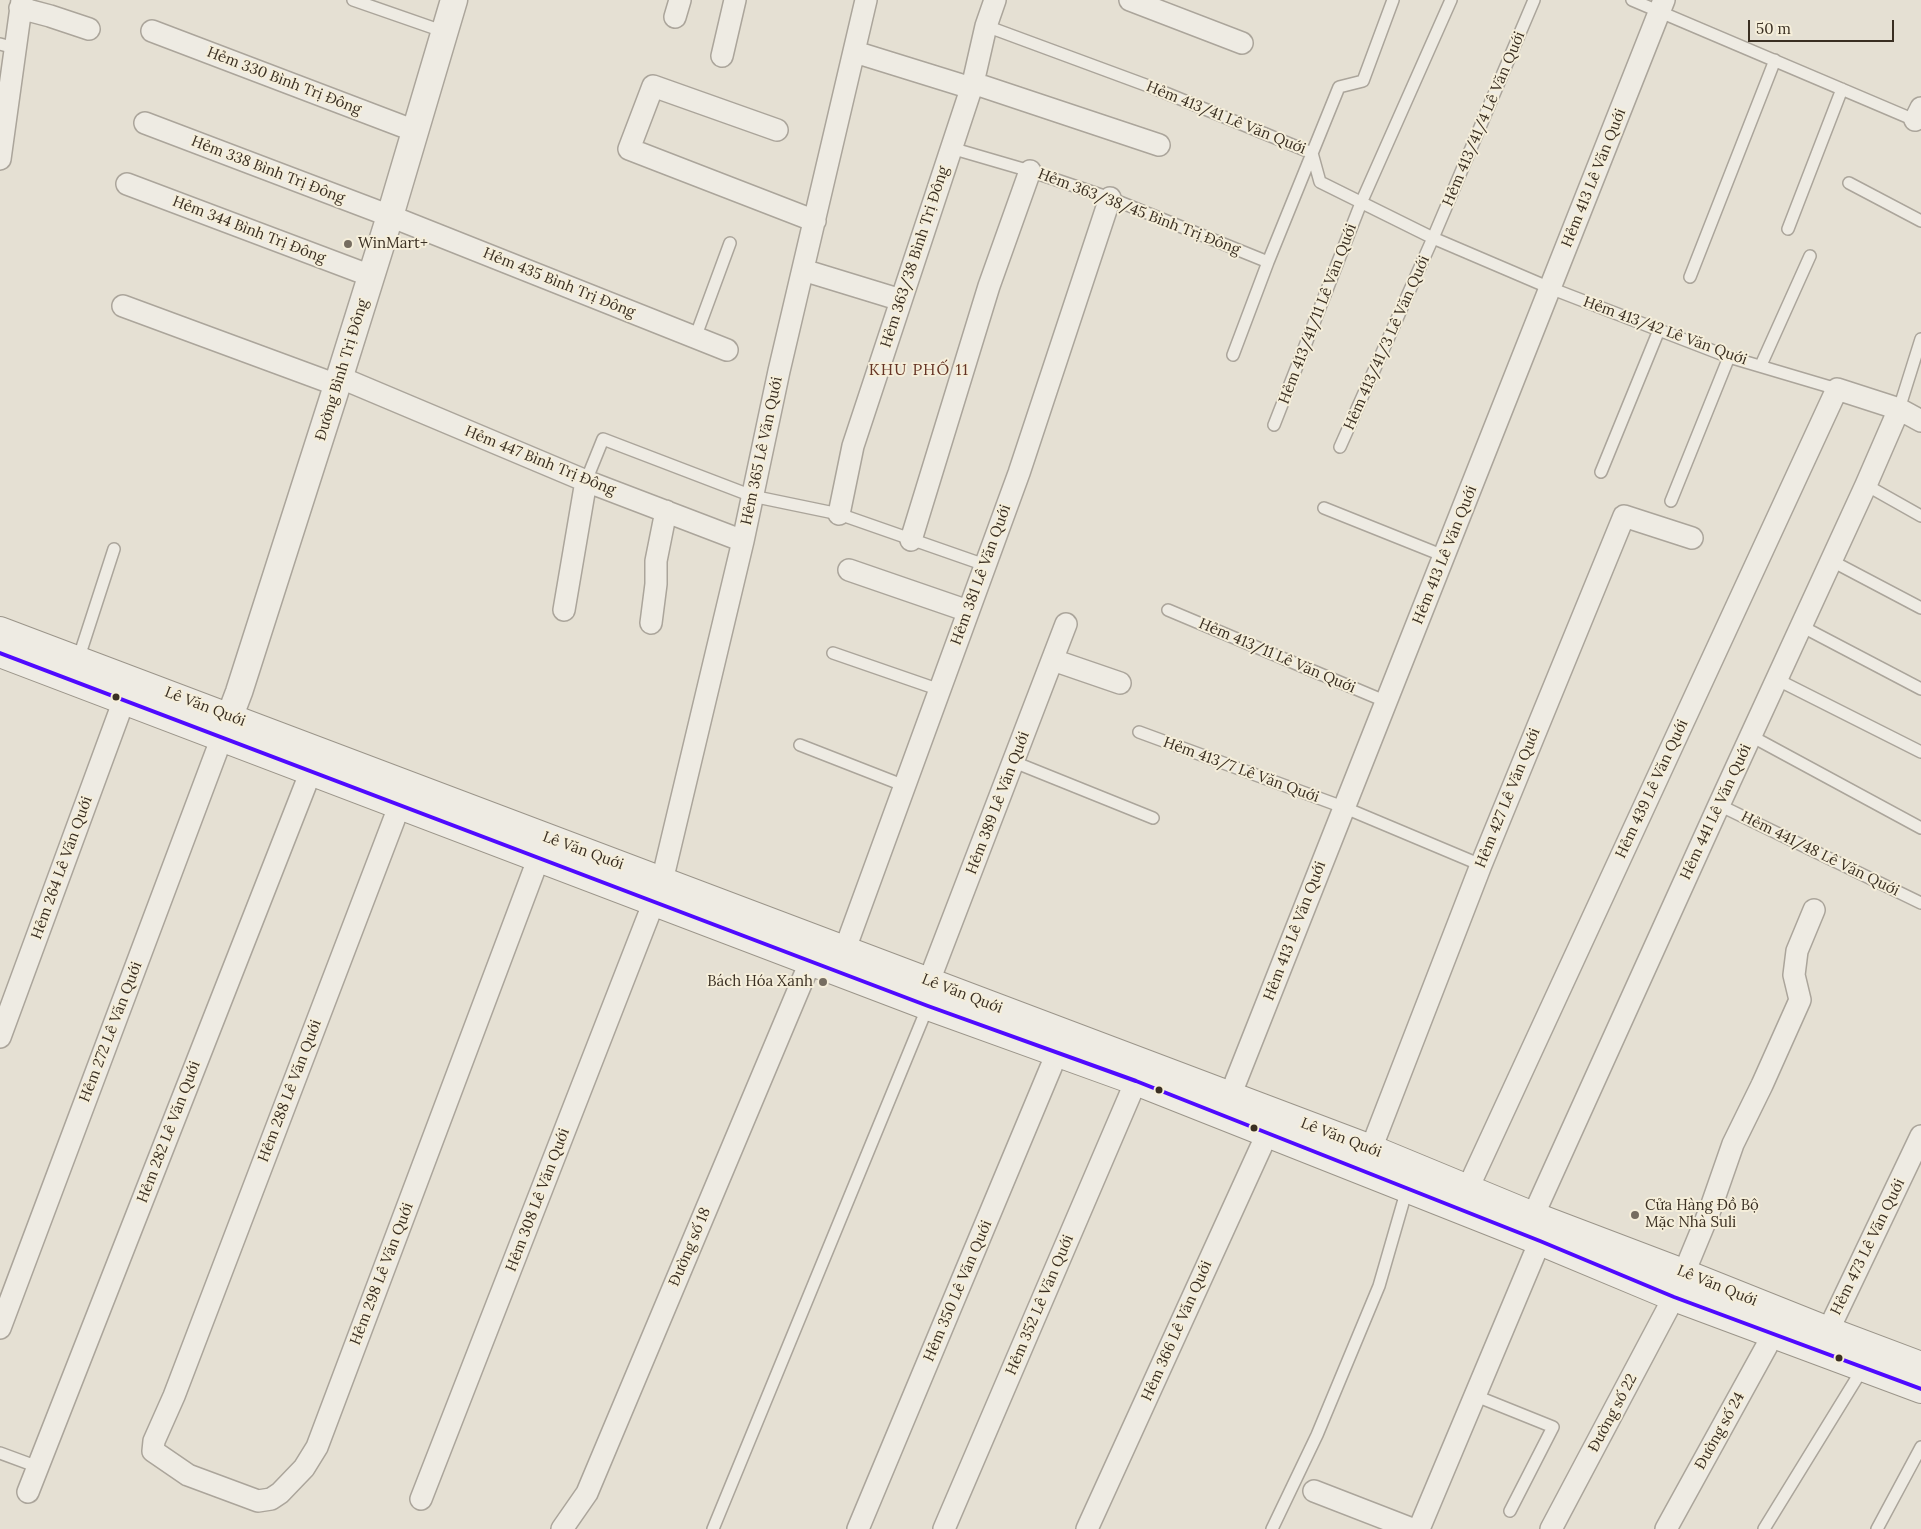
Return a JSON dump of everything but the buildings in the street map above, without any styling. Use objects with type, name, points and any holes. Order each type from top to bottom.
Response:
[{"type":"main road","name":"Lê Văn Quới","points":[[0,631],[78,660],[226,727],[311,771],[403,795],[539,857],[659,891],[845,949],[928,994]]},
{"type":"main road","name":"Lê Văn Quới","points":[[0,653],[124,700],[226,727],[659,891],[811,960],[928,994],[1061,1043],[1230,1096],[1371,1149],[1411,1178],[1468,1188],[1536,1229]]},
{"type":"main road","name":"Lê Văn Quới","points":[[1061,1043],[1136,1081],[1267,1134],[1411,1178],[1679,1285],[1828,1331],[1921,1366]]},
{"type":"main road","name":"Lê Văn Quới","points":[[1679,1285],[1774,1333],[1921,1389]]},
{"type":"street","name":"Đường Bình Trị Đông","points":[[226,727],[390,216],[454,0]]},
{"type":"street","points":[[722,56],[734,0]]},
{"type":"street","name":"Hẻm 365 Lê Văn Quới","points":[[659,891],[743,540],[779,371],[866,0]]},
{"type":"street","name":"Hẻm 363/38 Bình Trị Đông","points":[[839,514],[853,446],[972,86],[994,0]]},
{"type":"street","points":[[1130,0],[1242,43]]},
{"type":"street","points":[[1,149],[8,46],[21,4],[89,29]]},
{"type":"street","name":"Hẻm 413 Lê Văn Quới","points":[[1230,1096],[1662,6]]},
{"type":"street","name":"Hẻm 330 Bình Trị Đông","points":[[152,31],[415,131]]},
{"type":"street","points":[[855,52],[972,86],[1159,145]]},
{"type":"street","points":[[777,130],[653,86],[629,149],[815,221]]},
{"type":"street","name":"Hẻm 338 Bình Trị Đông","points":[[146,123],[390,216]]},
{"type":"street","points":[[911,540],[989,286],[1030,171]]},
{"type":"street","name":"Hẻm 344 Bình Trị Đông","points":[[127,184],[371,276]]},
{"type":"street","name":"Hẻm 381 Lê Văn Quới","points":[[845,949],[1019,473],[1110,198]]},
{"type":"street","name":"Hẻm 435 Bình Trị Đông","points":[[390,216],[728,350]]},
{"type":"street","points":[[803,270],[901,300]]},
{"type":"street","name":"Hẻm 447 Bình Trị Đông","points":[[123,306],[338,381],[586,481],[743,540]]},
{"type":"street","points":[[1837,389],[1899,408],[1921,421]]},
{"type":"street","name":"Hẻm 439 Lê Văn Quới","points":[[1468,1188],[1837,389]]},
{"type":"street","name":"Hẻm 441 Lê Văn Quới","points":[[1419,1529],[1476,1396],[1536,1229],[1718,805],[1778,680],[1899,408]]},
{"type":"street","points":[[564,610],[586,481]]},
{"type":"street","points":[[651,624],[656,584],[656,561],[666,511]]},
{"type":"street","name":"Hẻm 427 Lê Văn Quới","points":[[1371,1149],[1481,865],[1624,516],[1692,538]]},
{"type":"street","points":[[849,570],[968,611]]},
{"type":"street","name":"Hẻm 389 Lê Văn Quới","points":[[928,994],[1066,624]]},
{"type":"street","points":[[1052,660],[1120,683]]},
{"type":"street","name":"Hẻm 264 Lê Văn Quới","points":[[0,1036],[124,700]]},
{"type":"street","name":"Hẻm 272 Lê Văn Quới","points":[[0,1328],[226,727]]},
{"type":"street","name":"Hẻm 282 Lê Văn Quới","points":[[28,1492],[311,771]]},
{"type":"street","name":"Hẻm 288 Lê Văn Quới","points":[[174,1396],[403,795]]},
{"type":"street","name":"Hẻm 298 Lê Văn Quới","points":[[174,1396],[154,1441],[153,1451],[188,1475],[258,1501],[271,1498],[280,1493],[304,1468],[317,1447],[539,857]]},
{"type":"street","name":"Hẻm 308 Lê Văn Quới","points":[[421,1499],[659,891]]},
{"type":"street","name":"Đường số 22","points":[[1551,1529],[1679,1285],[1710,1210],[1733,1144],[1762,1086],[1800,1000],[1794,975],[1797,951],[1814,910]]},
{"type":"street","name":"Đường số 18","points":[[562,1529],[587,1493],[811,960]]},
{"type":"street","name":"Hẻm 350 Lê Văn Quới","points":[[858,1529],[1061,1043]]},
{"type":"street","name":"Hẻm 352 Lê Văn Quới","points":[[944,1529],[1136,1081]]},
{"type":"street","name":"Hẻm 366 Lê Văn Quới","points":[[1087,1529],[1267,1134]]},
{"type":"street","name":"Hẻm 473 Lê Văn Quới","points":[[1828,1331],[1921,1136]]},
{"type":"street","name":"Đường số 24","points":[[1666,1529],[1774,1333]]},
{"type":"street","points":[[1314,1491],[1412,1529]]},
{"type":"lane","points":[[353,0],[445,32]]},
{"type":"lane","points":[[1233,355],[1268,262],[1339,87],[1363,81],[1392,0]]},
{"type":"lane","name":"Hẻm 413/41/11 Lê Văn Quới","points":[[1274,425],[1361,203],[1451,0]]},
{"type":"lane","name":"Hẻm 413/41/4 Lê Văn Quới","points":[[1433,238],[1534,0]]},
{"type":"lane","points":[[1632,0],[1662,6],[1775,60],[1842,89],[1919,117]]},
{"type":"lane","name":"Hẻm 413/41 Lê Văn Quới","points":[[986,26],[1151,87],[1312,153],[1320,182],[1433,238],[1550,288]]},
{"type":"lane","points":[[1690,276],[1775,60]]},
{"type":"lane","points":[[1788,229],[1842,89]]},
{"type":"lane","name":"Hẻm 363/38/45 Bình Trị Đông","points":[[951,148],[1030,171],[1110,198],[1268,262]]},
{"type":"lane","points":[[1848,183],[1921,221]]},
{"type":"lane","name":"Hẻm 413/41/3 Lê Văn Quới","points":[[1340,447],[1433,238]]},
{"type":"lane","points":[[695,338],[730,243]]},
{"type":"lane","points":[[1761,366],[1810,256]]},
{"type":"lane","name":"Hẻm 413/42 Lê Văn Quới","points":[[1550,288],[1729,357],[1837,389]]},
{"type":"lane","points":[[1602,472],[1659,330]]},
{"type":"lane","points":[[1899,408],[1921,339]]},
{"type":"lane","points":[[1671,500],[1729,357]]},
{"type":"lane","points":[[586,481],[603,438],[752,496],[839,514],[985,565]]},
{"type":"lane","points":[[1866,485],[1921,516]]},
{"type":"lane","points":[[1324,508],[1444,556]]},
{"type":"lane","points":[[78,660],[114,549]]},
{"type":"lane","points":[[1830,560],[1921,608]]},
{"type":"lane","name":"Hẻm 413/11 Lê Văn Quới","points":[[1168,610],[1387,702]]},
{"type":"lane","points":[[1801,626],[1921,689]]},
{"type":"lane","points":[[833,653],[940,690]]},
{"type":"lane","points":[[1778,680],[1921,752]]},
{"type":"lane","name":"Hẻm 413/7 Lê Văn Quới","points":[[1138,732],[1343,807],[1481,865]]},
{"type":"lane","points":[[1751,736],[1921,828]]},
{"type":"lane","points":[[800,745],[905,786]]},
{"type":"lane","points":[[1014,762],[1153,818]]},
{"type":"lane","name":"Hẻm 441/48 Lê Văn Quới","points":[[1718,805],[1921,903]]},
{"type":"lane","points":[[713,1529],[928,994]]},
{"type":"lane","points":[[1272,1529],[1317,1435],[1379,1286],[1411,1178]]},
{"type":"lane","points":[[1764,1529],[1863,1368]]},
{"type":"lane","points":[[1476,1396],[1553,1427],[1510,1511]]},
{"type":"lane","points":[[1877,1529],[1921,1447]]},
{"type":"lane","points":[[0,1453],[38,1467]]},
{"type":"transit line","points":[[0,653],[928,1006],[1136,1081],[1540,1241],[1674,1297],[1921,1389]]},
{"type":"place","name":"WinMart+","points":[[348,244]]},
{"type":"place","name":"Bách Hóa Xanh","points":[[823,982]]},
{"type":"place","name":"Cửa Hàng Đồ Bộ Mặc Nhà Suli","points":[[1635,1215]]},
{"type":"district","name":"KHU PHỐ 11","points":[[919,370]]}]
